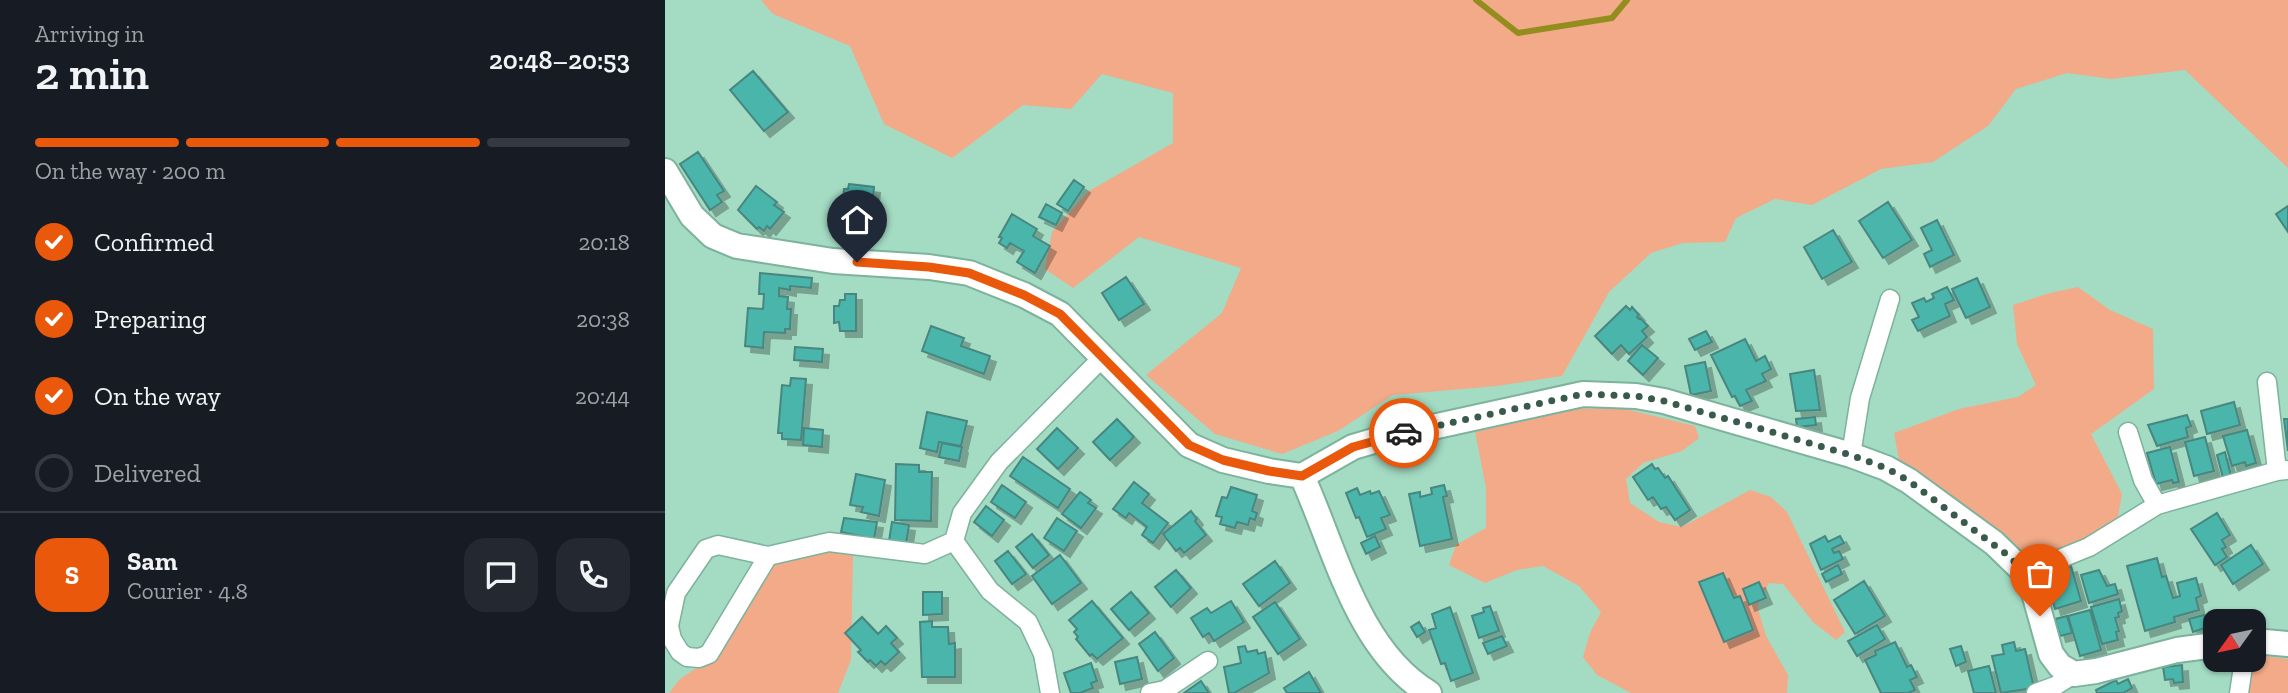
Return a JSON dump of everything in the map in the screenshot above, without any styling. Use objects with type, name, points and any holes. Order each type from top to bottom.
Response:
[{"type":"street","points":[[665,171],[692,216],[713,236],[749,248],[821,259],[929,267],[969,273],[1024,295],[1060,314],[1189,445],[1223,460],[1302,476],[1353,447],[1387,437],[1583,394],[1636,396],[1664,401],[1851,455],[1886,468],[1909,481],[1994,543],[2025,573],[2034,593],[2051,654],[2060,666],[2074,674]]},
{"type":"street","points":[[1851,455],[1860,398],[1890,299]]},
{"type":"street","points":[[768,556],[709,654],[699,659],[687,657],[680,652],[672,639],[670,626],[676,593],[706,549],[719,545],[768,556],[829,542],[925,554],[954,541],[962,513],[999,462],[1104,356]]},
{"type":"street","points":[[2025,573],[2089,547],[2157,505],[2282,470],[2267,382]]},
{"type":"street","points":[[2129,432],[2143,480],[2157,505]]},
{"type":"street","points":[[1302,476],[1361,616],[1395,665],[1412,683],[1429,693]]},
{"type":"street","points":[[954,541],[990,592],[1028,622],[1043,654],[1050,693]]},
{"type":"street","points":[[2266,642],[2288,644]]},
{"type":"street","points":[[2036,693],[2055,686],[2074,674],[2203,647]]},
{"type":"street","points":[[1150,693],[1165,690],[1208,661]]},
{"type":"street","points":[[2239,693],[2242,672]]},
{"type":"shaded area","points":[[761,0],[2288,0],[2288,168],[2185,70],[2111,79],[2067,73],[2016,89],[1988,126],[1933,162],[1881,169],[1812,205],[1775,199],[1736,218],[1725,242],[1683,243],[1651,253],[1609,292],[1562,376],[1497,386],[1393,395],[1338,431],[1282,454],[1215,434],[1146,375],[1222,313],[1241,268],[1139,237],[1073,288],[1045,269],[1052,232],[1089,191],[1173,143],[1173,93],[1102,74],[1071,109],[1023,105],[952,158],[884,124],[850,46],[773,14]]},
{"type":"shaded area","points":[[2078,287],[2110,310],[2153,329],[2154,389],[2091,434],[2122,494],[2118,517],[2086,542],[2029,567],[1998,532],[1899,460],[1894,433],[1959,409],[2018,397],[2036,385],[2017,344],[2013,305]]},
{"type":"shaded area","points":[[1621,408],[1695,426],[1699,438],[1682,451],[1643,463],[1626,479],[1630,503],[1659,522],[1682,527],[1750,490],[1771,497],[1787,512],[1845,632],[1836,640],[1813,622],[1783,584],[1769,583],[1757,606],[1766,636],[1788,675],[1787,693],[1631,693],[1597,675],[1583,657],[1590,633],[1601,612],[1579,586],[1543,566],[1517,570],[1485,583],[1449,565],[1456,545],[1486,528],[1486,488],[1475,432],[1575,409]]},
{"type":"shaded area","points":[[826,551],[853,555],[851,660],[838,693],[669,693],[680,679],[719,653],[766,559]]},
{"type":"shaded area","points":[[2266,656],[2288,659],[2288,693],[2244,693],[2248,672],[2266,672]]},
{"type":"building","points":[[753,71],[788,112],[764,131],[730,90]]},
{"type":"building","points":[[698,152],[724,191],[717,195],[722,202],[710,210],[680,164]]},
{"type":"building","points":[[1074,180],[1084,187],[1068,211],[1057,204]]},
{"type":"building","points":[[849,184],[874,187],[870,225],[847,221],[849,210],[842,209],[844,189],[848,189]]},
{"type":"building","points":[[756,186],[777,202],[774,205],[784,212],[770,229],[767,226],[764,231],[759,227],[757,229],[738,210]]},
{"type":"building","points":[[1888,202],[1912,240],[1883,258],[1859,221]]},
{"type":"building","points":[[1046,204],[1062,213],[1056,225],[1039,217]]},
{"type":"building","points":[[2288,206],[2288,232],[2276,214]]},
{"type":"building","points":[[1012,214],[1037,229],[1033,236],[1050,246],[1035,273],[1017,262],[1024,251],[1010,243],[1007,248],[999,243],[1002,238],[999,237]]},
{"type":"building","points":[[1937,220],[1954,255],[1930,267],[1924,254],[1932,250],[1921,228]]},
{"type":"building","points":[[1833,230],[1852,262],[1822,279],[1804,247]]},
{"type":"building","points":[[760,273],[812,278],[811,288],[779,288],[779,296],[788,297],[787,309],[791,309],[790,329],[785,329],[785,333],[764,332],[763,348],[745,346],[748,308],[763,309],[764,294],[759,294]]},
{"type":"building","points":[[1126,277],[1144,304],[1119,320],[1102,293]]},
{"type":"building","points":[[1977,278],[1990,307],[1966,318],[1952,289]]},
{"type":"building","points":[[1947,287],[1954,300],[1945,304],[1950,316],[1918,331],[1912,320],[1919,317],[1912,303],[1924,298],[1926,302],[1934,298],[1932,294]]},
{"type":"building","points":[[845,294],[856,294],[856,331],[840,331],[839,322],[834,323],[834,306],[839,306],[840,300],[845,300]]},
{"type":"building","points":[[1626,306],[1630,310],[1632,307],[1639,315],[1637,317],[1648,326],[1642,331],[1647,337],[1629,354],[1621,345],[1612,354],[1595,336]]},
{"type":"building","points":[[931,326],[964,338],[961,346],[990,356],[984,374],[922,351]]},
{"type":"building","points":[[1706,331],[1712,342],[1695,350],[1689,339]]},
{"type":"building","points":[[1745,339],[1756,361],[1765,356],[1771,369],[1762,374],[1766,381],[1746,390],[1752,401],[1740,406],[1735,396],[1732,397],[1711,355]]},
{"type":"building","points":[[1642,345],[1658,358],[1643,375],[1628,361]]},
{"type":"building","points":[[795,347],[823,349],[822,362],[794,360]]},
{"type":"building","points":[[1705,362],[1711,391],[1691,395],[1685,366]]},
{"type":"building","points":[[1814,370],[1820,410],[1796,411],[1790,374]]},
{"type":"building","points":[[791,378],[806,379],[801,440],[782,439],[782,433],[778,433],[782,385],[790,386]]},
{"type":"building","points":[[2234,402],[2240,425],[2207,434],[2201,411]]},
{"type":"building","points":[[927,412],[967,421],[961,446],[939,442],[937,452],[920,448]]},
{"type":"building","points":[[2187,415],[2191,426],[2186,428],[2188,437],[2157,446],[2148,425]]},
{"type":"building","points":[[1815,417],[1816,425],[1797,427],[1796,419]]},
{"type":"building","points":[[1117,419],[1134,437],[1110,460],[1093,442]]},
{"type":"building","points":[[2284,419],[2288,419],[2288,451]]},
{"type":"building","points":[[804,428],[823,430],[822,447],[803,445]]},
{"type":"building","points":[[1057,428],[1078,448],[1058,469],[1037,449]]},
{"type":"building","points":[[2247,430],[2256,463],[2246,466],[2245,462],[2232,466],[2223,436]]},
{"type":"building","points":[[2205,437],[2214,471],[2194,476],[2185,442]]},
{"type":"building","points":[[942,443],[962,447],[959,461],[939,457]]},
{"type":"building","points":[[2170,447],[2179,482],[2173,483],[2172,480],[2156,484],[2147,453]]},
{"type":"building","points":[[2225,452],[2231,476],[2223,478],[2217,455]]},
{"type":"building","points":[[1023,457],[1070,489],[1058,508],[1010,476]]},
{"type":"building","points":[[896,464],[919,465],[919,472],[932,472],[931,521],[895,520]]},
{"type":"building","points":[[1652,464],[1665,478],[1668,476],[1690,510],[1675,520],[1666,507],[1661,509],[1653,497],[1648,500],[1633,477]]},
{"type":"building","points":[[856,474],[885,480],[879,516],[861,512],[863,507],[850,505]]},
{"type":"building","points":[[1134,482],[1149,494],[1142,503],[1168,523],[1153,543],[1142,535],[1147,527],[1129,513],[1126,518],[1113,509]]},
{"type":"building","points":[[1002,485],[1026,502],[1015,518],[991,502]]},
{"type":"building","points":[[1444,485],[1447,496],[1443,497],[1452,539],[1420,546],[1409,494],[1420,492],[1420,497],[1432,494],[1431,488]]},
{"type":"building","points":[[1231,487],[1257,495],[1252,511],[1257,513],[1255,520],[1250,518],[1248,525],[1237,522],[1235,528],[1220,524],[1222,517],[1216,516],[1222,497],[1227,498]]},
{"type":"building","points":[[1357,488],[1360,495],[1379,491],[1390,515],[1381,518],[1386,529],[1367,537],[1346,493]]},
{"type":"building","points":[[1080,492],[1091,500],[1088,503],[1096,508],[1081,528],[1062,514]]},
{"type":"building","points":[[986,506],[1004,520],[992,536],[974,522]]},
{"type":"building","points":[[1191,511],[1206,535],[1184,553],[1180,548],[1176,551],[1163,534]]},
{"type":"building","points":[[2217,513],[2230,535],[2222,540],[2226,547],[2222,549],[2227,557],[2215,565],[2191,529]]},
{"type":"building","points":[[844,518],[877,522],[874,539],[841,532]]},
{"type":"building","points":[[1057,518],[1077,531],[1064,551],[1044,538]]},
{"type":"building","points":[[892,522],[909,525],[906,544],[889,541]]},
{"type":"building","points":[[1032,534],[1049,555],[1033,568],[1016,547]]},
{"type":"building","points":[[1375,536],[1380,547],[1366,554],[1361,543]]},
{"type":"building","points":[[1825,536],[1828,542],[1840,536],[1844,543],[1832,549],[1834,553],[1839,551],[1843,559],[1821,570],[1810,544]]},
{"type":"building","points":[[2251,545],[2263,564],[2233,584],[2221,565]]},
{"type":"building","points":[[1008,551],[1026,574],[1012,584],[995,561]]},
{"type":"building","points":[[1060,555],[1081,583],[1052,604],[1032,576]]},
{"type":"building","points":[[2157,558],[2162,577],[2166,576],[2173,598],[2180,596],[2177,583],[2196,578],[2201,596],[2196,598],[2199,610],[2174,617],[2175,622],[2145,631],[2127,566]]},
{"type":"building","points":[[1275,561],[1290,583],[1259,606],[1243,584]]},
{"type":"building","points":[[1838,565],[1842,574],[1826,582],[1822,574]]},
{"type":"building","points":[[2071,566],[2081,601],[2055,609],[2045,574]]},
{"type":"building","points":[[1176,570],[1191,588],[1171,607],[1155,587]]},
{"type":"building","points":[[2099,570],[2107,586],[2115,584],[2118,594],[2089,603],[2081,575]]},
{"type":"building","points":[[1723,573],[1734,598],[1740,596],[1753,630],[1724,642],[1699,582]]},
{"type":"building","points":[[1864,581],[1885,616],[1855,634],[1834,600]]},
{"type":"building","points":[[1759,582],[1766,598],[1749,605],[1743,589]]},
{"type":"building","points":[[923,592],[942,592],[942,614],[923,615]]},
{"type":"building","points":[[1131,592],[1149,613],[1129,630],[1111,609]]},
{"type":"building","points":[[2119,599],[2122,611],[2118,613],[2119,617],[2115,618],[2119,631],[2116,632],[2118,640],[2102,644],[2091,607]]},
{"type":"building","points":[[1092,601],[1123,638],[1097,659],[1092,654],[1090,656],[1076,639],[1078,637],[1074,632],[1077,629],[1069,620]]},
{"type":"building","points":[[1231,601],[1244,622],[1214,641],[1209,633],[1203,637],[1191,618],[1207,608],[1211,613]]},
{"type":"building","points":[[1275,602],[1300,639],[1278,654],[1253,617]]},
{"type":"building","points":[[1490,606],[1499,631],[1479,638],[1472,616],[1484,612],[1483,608]]},
{"type":"building","points":[[1450,607],[1473,673],[1451,681],[1445,663],[1441,664],[1429,630],[1436,628],[1432,614]]},
{"type":"building","points":[[2090,610],[2101,650],[2080,656],[2068,616]]},
{"type":"building","points":[[2203,615],[2203,629],[2193,632],[2189,619]]},
{"type":"building","points":[[2067,616],[2072,633],[2060,636],[2055,619]]},
{"type":"building","points":[[862,617],[878,634],[886,626],[897,638],[891,643],[899,652],[885,665],[881,661],[876,666],[870,660],[868,662],[845,633]]},
{"type":"building","points":[[932,621],[932,627],[948,627],[949,644],[955,643],[955,677],[922,677],[920,622]]},
{"type":"building","points":[[1419,622],[1425,632],[1417,637],[1411,627]]},
{"type":"building","points":[[1877,625],[1885,639],[1857,656],[1848,641]]},
{"type":"building","points":[[1155,632],[1174,658],[1158,671],[1139,644]]},
{"type":"building","points":[[1502,636],[1507,646],[1488,654],[1483,643]]},
{"type":"building","points":[[1895,642],[1907,667],[1911,665],[1917,677],[1910,680],[1915,690],[1908,693],[1881,693],[1865,660],[1876,655],[1875,651]]},
{"type":"building","points":[[2014,642],[2016,651],[2025,649],[2034,688],[2001,693],[1992,656],[2004,654],[2002,645]]},
{"type":"building","points":[[1245,646],[1247,652],[1265,652],[1269,673],[1234,693],[1229,693],[1224,667],[1241,663],[1238,647]]},
{"type":"building","points":[[1961,646],[1966,662],[1956,666],[1950,649]]},
{"type":"building","points":[[1137,657],[1142,679],[1120,684],[1115,662]]},
{"type":"building","points":[[1091,663],[1097,681],[1091,683],[1093,688],[1071,693],[1064,673]]},
{"type":"building","points":[[2182,665],[2183,682],[2165,680],[2163,667]]},
{"type":"building","points":[[1989,666],[1996,693],[1974,693],[1968,671]]},
{"type":"building","points":[[1309,672],[1321,693],[1287,693],[1284,688]]},
{"type":"building","points":[[2128,679],[2132,688],[2123,693],[2097,693],[2096,690],[2116,680],[2118,684]]},
{"type":"building","points":[[1201,681],[1209,693],[1184,693]]},
{"type":"waterway","points":[[1476,0],[1518,33],[1612,18],[1627,0]]},
{"type":"way so far","points":[[1404,433],[1583,394],[1636,396],[1664,401],[1744,424],[1851,455],[1886,468],[1909,481],[2010,557],[2025,573],[2040,616]]},
{"type":"route","points":[[857,262],[969,273],[1001,284],[1060,314],[1189,445],[1223,460],[1302,476],[1353,447],[1404,433]]}]
